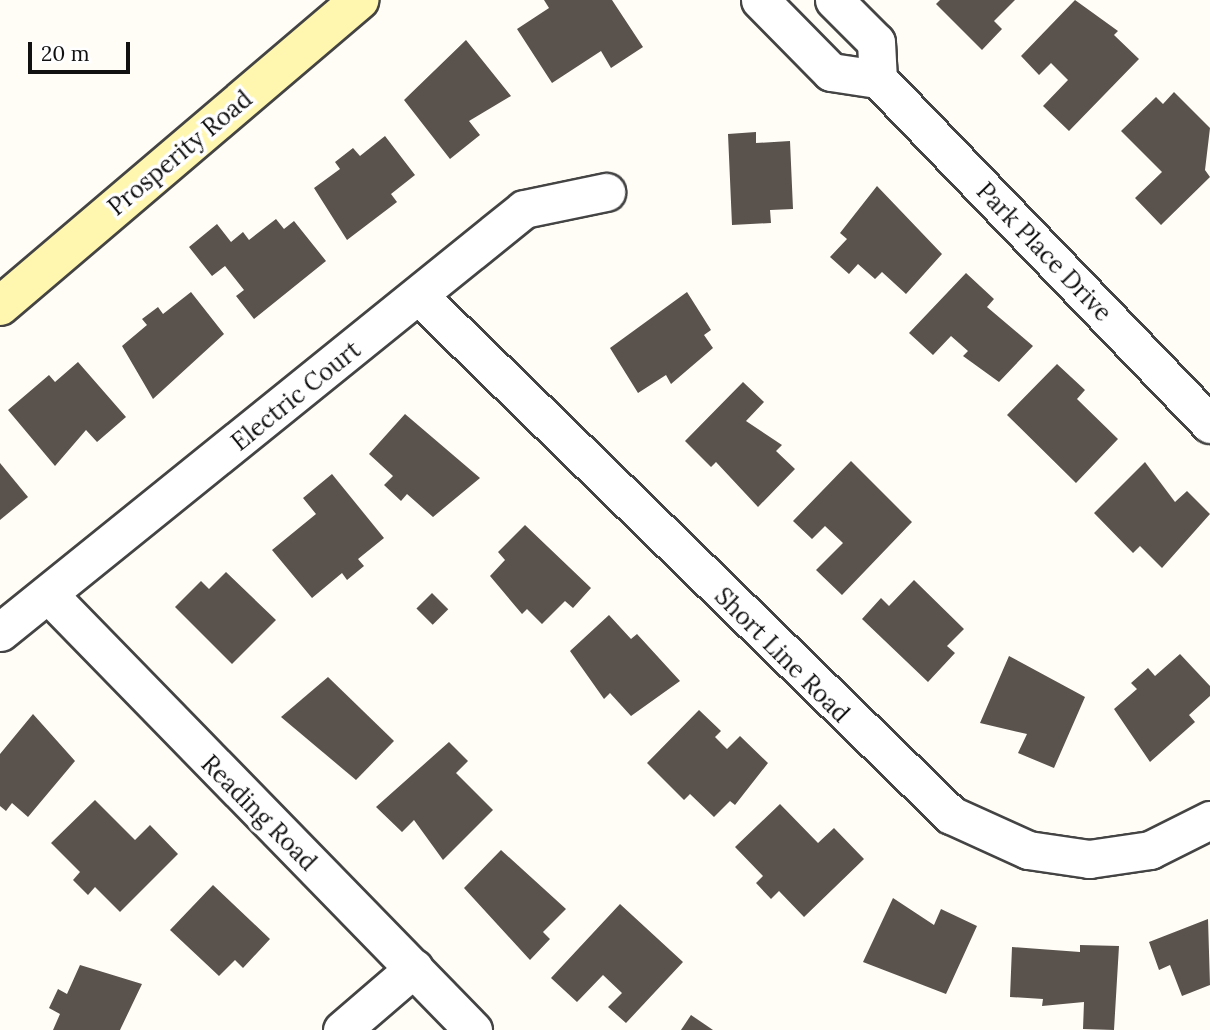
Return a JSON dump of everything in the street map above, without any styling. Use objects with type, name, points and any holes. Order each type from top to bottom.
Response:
[{"type":"street","name":"Prosperity Road","points":[[0,306],[359,0]]},
{"type":"street","points":[[760,0],[831,72],[878,79],[876,42],[834,0]]},
{"type":"street","points":[[794,34],[827,0]]},
{"type":"street","name":"Park Place Drive","points":[[878,79],[1210,424]]},
{"type":"street","name":"Electric Court","points":[[0,632],[420,297],[524,209],[606,192]]},
{"type":"street","name":"Short Line Road","points":[[420,297],[951,815],[1028,850],[1089,859],[1150,849],[1210,820]]},
{"type":"street","name":"Reading Road","points":[[48,594],[473,1030]]},
{"type":"street","points":[[342,1030],[414,968]]},
{"type":"building","points":[[544,0],[612,0],[643,47],[611,68],[601,51],[552,83],[517,29],[549,8]]},
{"type":"building","points":[[940,0],[1015,0],[994,21],[1002,29],[982,50],[936,4]]},
{"type":"building","points":[[1075,0],[1118,31],[1114,35],[1139,59],[1069,131],[1043,106],[1068,80],[1051,63],[1039,75],[1021,56]]},
{"type":"building","points":[[466,40],[511,96],[469,121],[480,135],[450,159],[404,100]]},
{"type":"building","points":[[1174,92],[1210,128],[1205,170],[1210,177],[1161,225],[1135,198],[1162,172],[1121,131],[1156,97],[1163,104]]},
{"type":"building","points":[[756,132],[756,143],[790,141],[793,209],[770,210],[771,223],[732,225],[728,134]]},
{"type":"building","points":[[385,136],[415,175],[391,194],[397,202],[347,240],[314,188],[340,169],[335,162],[353,148],[360,156]]},
{"type":"building","points":[[877,186],[942,254],[906,294],[882,272],[875,279],[858,264],[849,274],[830,257],[847,239],[840,233]]},
{"type":"building","points":[[276,219],[284,229],[294,221],[326,261],[254,319],[236,296],[244,290],[225,266],[212,276],[189,247],[217,224],[231,242],[243,232],[249,240]]},
{"type":"building","points":[[966,273],[994,299],[987,307],[1033,346],[999,382],[963,356],[968,351],[951,336],[933,355],[909,333]]},
{"type":"building","points":[[191,292],[224,334],[153,399],[122,346],[147,325],[142,319],[158,307],[163,314]]},
{"type":"building","points":[[687,292],[711,330],[704,335],[713,348],[671,384],[666,375],[638,393],[610,348]]},
{"type":"building","points":[[78,362],[126,417],[97,442],[86,430],[55,466],[8,410],[49,375],[55,382]]},
{"type":"building","points":[[1057,364],[1085,390],[1077,399],[1118,439],[1076,483],[1007,415]]},
{"type":"building","points":[[743,382],[764,402],[746,421],[782,445],[776,451],[795,469],[758,507],[716,462],[711,467],[685,441]]},
{"type":"building","points":[[405,414],[480,478],[433,517],[407,494],[401,501],[384,485],[393,476],[369,454]]},
{"type":"building","points":[[851,461],[912,522],[842,595],[816,570],[843,543],[825,526],[812,539],[793,521]]},
{"type":"building","points":[[1145,462],[1175,502],[1187,491],[1210,514],[1162,568],[1140,546],[1133,553],[1094,513]]},
{"type":"building","points":[[0,463],[28,497],[0,520]]},
{"type":"building","points":[[332,474],[384,538],[358,559],[364,566],[347,580],[342,573],[312,598],[272,550],[316,514],[303,498]]},
{"type":"building","points":[[525,525],[591,588],[573,608],[565,601],[542,624],[527,609],[522,614],[490,576],[505,560],[498,552]]},
{"type":"building","points":[[226,572],[276,620],[232,664],[175,607],[201,581],[209,589]]},
{"type":"building","points":[[914,580],[964,629],[947,646],[955,653],[928,682],[862,619],[881,598],[889,606]]},
{"type":"building","points":[[432,593],[448,609],[433,625],[416,609]]},
{"type":"building","points":[[609,615],[631,639],[637,634],[680,681],[631,716],[610,693],[604,699],[570,651]]},
{"type":"building","points":[[1180,654],[1210,686],[1210,696],[1189,715],[1195,722],[1150,762],[1114,709],[1137,689],[1131,683],[1148,668],[1155,676]]},
{"type":"building","points":[[1009,656],[1085,697],[1054,768],[1018,753],[1027,734],[980,723]]},
{"type":"building","points":[[328,677],[394,741],[356,780],[281,717]]},
{"type":"building","points":[[699,710],[721,731],[715,737],[727,749],[740,736],[768,763],[735,805],[730,801],[714,817],[690,794],[684,800],[647,763]]},
{"type":"building","points":[[33,714],[75,761],[28,817],[12,803],[6,811],[0,806],[0,754]]},
{"type":"building","points":[[449,742],[468,761],[456,773],[493,810],[443,860],[414,820],[402,832],[376,807]]},
{"type":"building","points":[[95,800],[135,840],[150,825],[178,854],[120,912],[95,887],[88,895],[73,880],[80,872],[51,843]]},
{"type":"building","points":[[780,804],[818,843],[834,828],[864,859],[804,917],[779,891],[771,899],[756,883],[763,876],[735,847]]},
{"type":"building","points":[[501,850],[566,909],[543,932],[550,939],[530,960],[464,888]]},
{"type":"building","points":[[213,885],[270,939],[243,968],[235,960],[219,976],[170,930]]},
{"type":"building","points":[[893,898],[934,925],[941,909],[977,926],[946,994],[863,962]]},
{"type":"building","points":[[620,904],[683,962],[626,1023],[608,1007],[622,993],[603,975],[577,1002],[551,978]]},
{"type":"building","points":[[1208,919],[1210,985],[1182,996],[1170,965],[1159,970],[1149,942]]},
{"type":"building","points":[[1080,945],[1119,946],[1114,1030],[1083,1029],[1084,1002],[1042,1006],[1043,999],[1010,997],[1012,947],[1080,952]]},
{"type":"building","points":[[80,965],[142,984],[120,1030],[53,1030],[60,1014],[49,1008],[58,989],[67,994]]},
{"type":"building","points":[[691,1015],[713,1030],[681,1030]]}]
